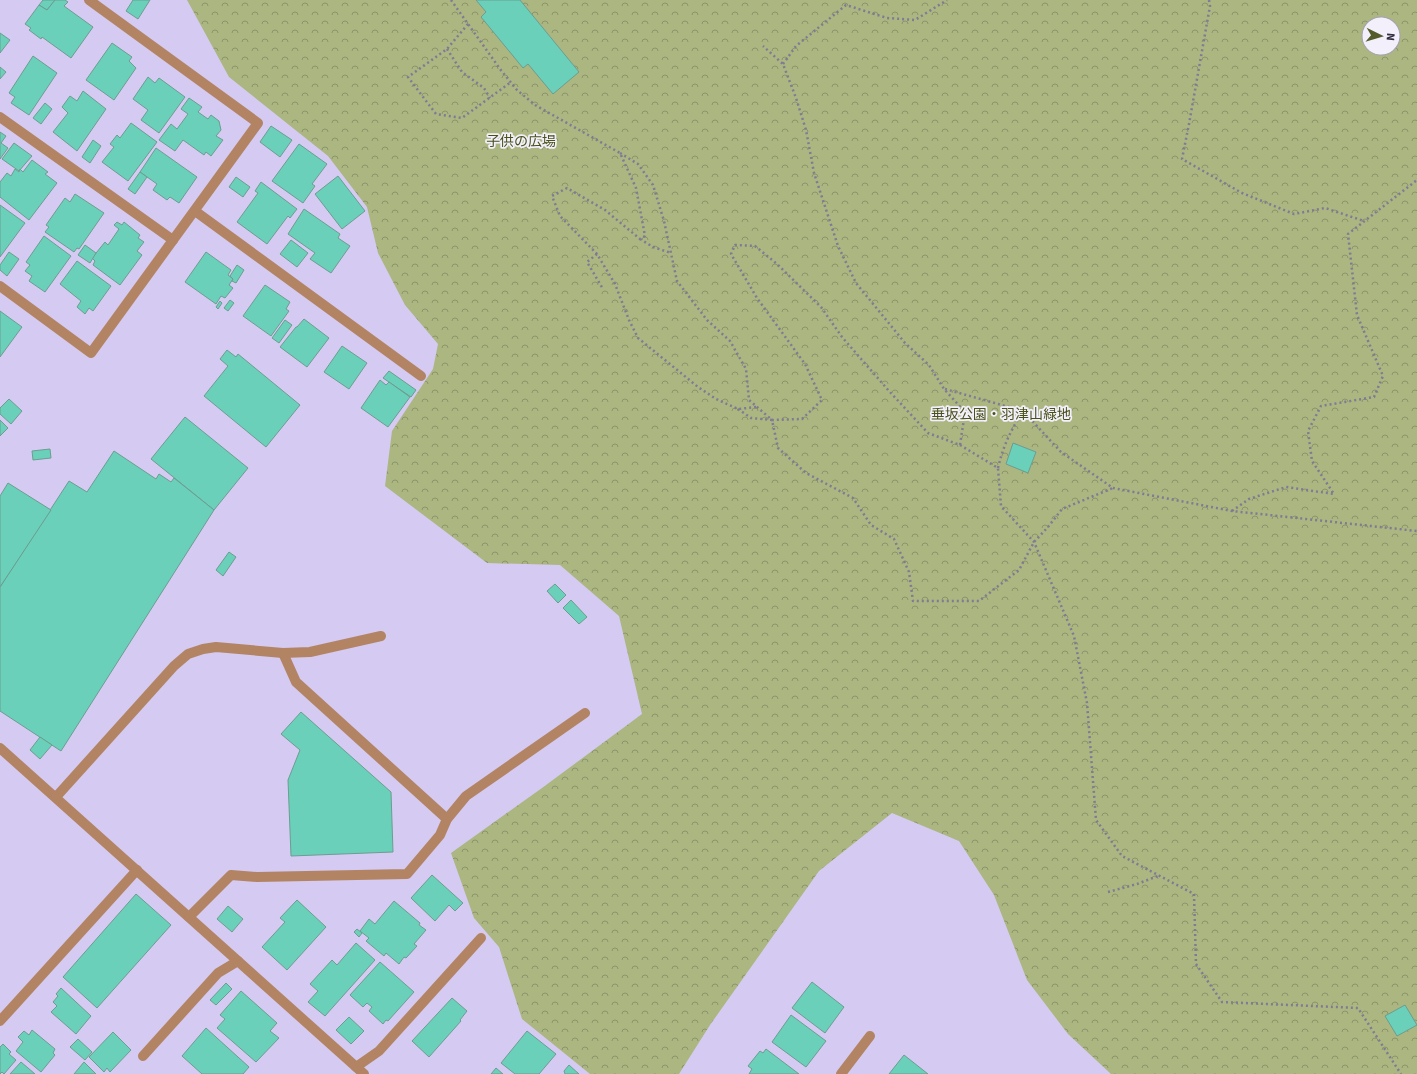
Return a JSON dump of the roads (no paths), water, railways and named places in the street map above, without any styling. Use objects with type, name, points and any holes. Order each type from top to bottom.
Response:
[{"type":"street","points":[[0,286],[92,353],[258,123],[88,0]]},
{"type":"street","points":[[0,117],[173,240]]},
{"type":"street","points":[[195,211],[422,376]]},
{"type":"street","points":[[56,797],[174,666],[188,654],[216,647],[283,653],[310,652],[381,636]]},
{"type":"street","points":[[283,653],[296,682],[447,819]]},
{"type":"street","points":[[189,917],[231,875],[257,877],[407,874],[440,835],[447,819],[466,796],[584,713]]},
{"type":"street","points":[[0,748],[364,1074]]},
{"type":"street","points":[[0,1021],[137,870]]},
{"type":"street","points":[[356,1066],[379,1051],[481,938]]},
{"type":"street","points":[[143,1056],[218,973],[238,961]]},
{"type":"street","points":[[841,1074],[870,1036]]},
{"type":"park label","name":"子供の広場","points":[[521,141]]},
{"type":"park label","name":"垂坂公園・羽津山緑地","points":[[1001,414]]}]
